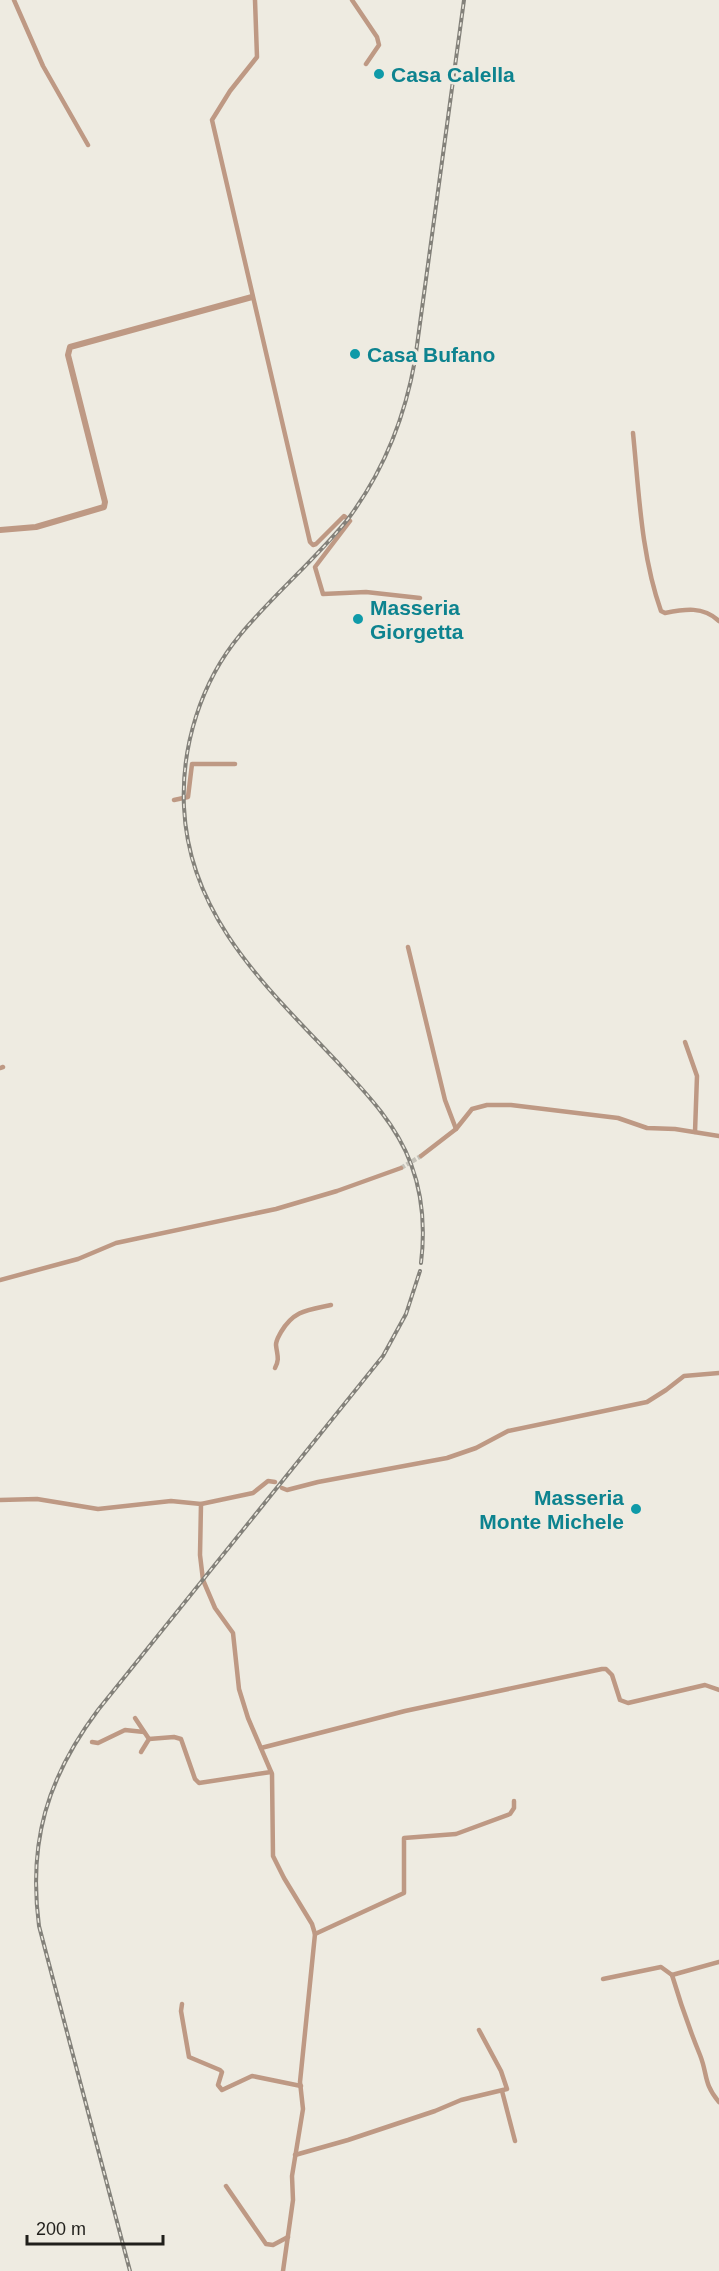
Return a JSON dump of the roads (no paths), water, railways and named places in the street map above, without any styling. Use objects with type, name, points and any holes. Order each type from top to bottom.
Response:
[{"type":"street","points":[[14,0],[43,66],[88,145]]},
{"type":"street","points":[[255,0],[257,57],[230,91],[212,120],[310,542],[313,545],[316,544],[344,516],[350,521],[315,565],[323,594],[366,592],[420,598]]},
{"type":"street","points":[[352,0],[377,37],[379,45],[366,64]]},
{"type":"street","points":[[0,530],[36,527],[104,507],[105,502],[68,355],[70,347],[252,297]]},
{"type":"street","points":[[633,434],[643,526],[661,611],[665,613],[699,610],[711,613],[719,621]]},
{"type":"street","points":[[174,800],[188,797],[192,764],[236,764]]},
{"type":"street","points":[[408,947],[445,1100],[456,1129]]},
{"type":"street","points":[[685,1042],[696,1076],[696,1132]]},
{"type":"street","points":[[421,1156],[456,1129],[472,1109],[478,1106],[503,1105],[618,1118],[647,1128],[675,1129],[719,1136]]},
{"type":"street","points":[[0,1280],[78,1259],[116,1243],[276,1209],[336,1191],[401,1167]]},
{"type":"street","points":[[275,1368],[279,1361],[276,1341],[293,1316],[330,1305]]},
{"type":"street","points":[[282,1488],[287,1490],[447,1458],[476,1448],[508,1431],[647,1402],[684,1376],[719,1373]]},
{"type":"street","points":[[0,1500],[37,1499],[98,1509],[171,1501],[201,1504],[253,1493],[268,1481],[275,1482]]},
{"type":"street","points":[[201,1504],[200,1555],[203,1580],[215,1608],[233,1633],[239,1689],[248,1718],[271,1772],[273,1856],[312,1924],[315,1934],[307,2000],[301,2086],[303,2109],[292,2176],[293,2200],[283,2271]]},
{"type":"street","points":[[261,1748],[405,1711],[602,1669],[606,1669],[612,1675],[620,1700],[628,1703],[705,1685],[719,1690]]},
{"type":"street","points":[[135,1718],[149,1739]]},
{"type":"street","points":[[92,1742],[98,1743],[124,1730],[144,1732]]},
{"type":"street","points":[[149,1739],[177,1737],[181,1739],[195,1779],[200,1783],[271,1772]]},
{"type":"street","points":[[141,1752],[149,1739]]},
{"type":"street","points":[[315,1934],[404,1893],[404,1838],[459,1833],[509,1815],[513,1811],[514,1801]]},
{"type":"street","points":[[672,1974],[719,1962]]},
{"type":"street","points":[[603,1979],[661,1967],[672,1974],[679,2001],[700,2055],[709,2090],[719,2102]]},
{"type":"street","points":[[182,2004],[181,2011],[189,2057],[222,2072],[218,2085],[222,2090],[252,2076],[301,2086]]},
{"type":"street","points":[[295,2155],[348,2140],[461,2100],[507,2090],[501,2071],[479,2030]]},
{"type":"street","points":[[502,2091],[515,2140]]},
{"type":"street","points":[[226,2186],[266,2244],[273,2245],[288,2237]]},
{"type":"tunnel","points":[[401,1168],[421,1156]]},
{"type":"railway","points":[[421,1263],[423,1226],[420,1201],[415,1176],[405,1150],[390,1124],[372,1100],[261,980],[217,918],[201,884],[189,847],[184,807],[184,784],[190,738],[204,694],[214,673],[226,653],[253,620],[348,519],[372,482],[399,423],[415,360],[464,0]]},
{"type":"railway","points":[[130,2271],[39,1926],[36,1866],[45,1812],[66,1761],[80,1735],[98,1710],[383,1356],[406,1314],[420,1271]]},
{"type":"place","name":"Casa Calella","points":[[379,74]]},
{"type":"place","name":"Casa Bufano","points":[[355,354]]},
{"type":"place","name":"Masseria Giorgetta","points":[[358,619]]},
{"type":"place","name":"Masseria Monte Michele","points":[[636,1509]]}]
